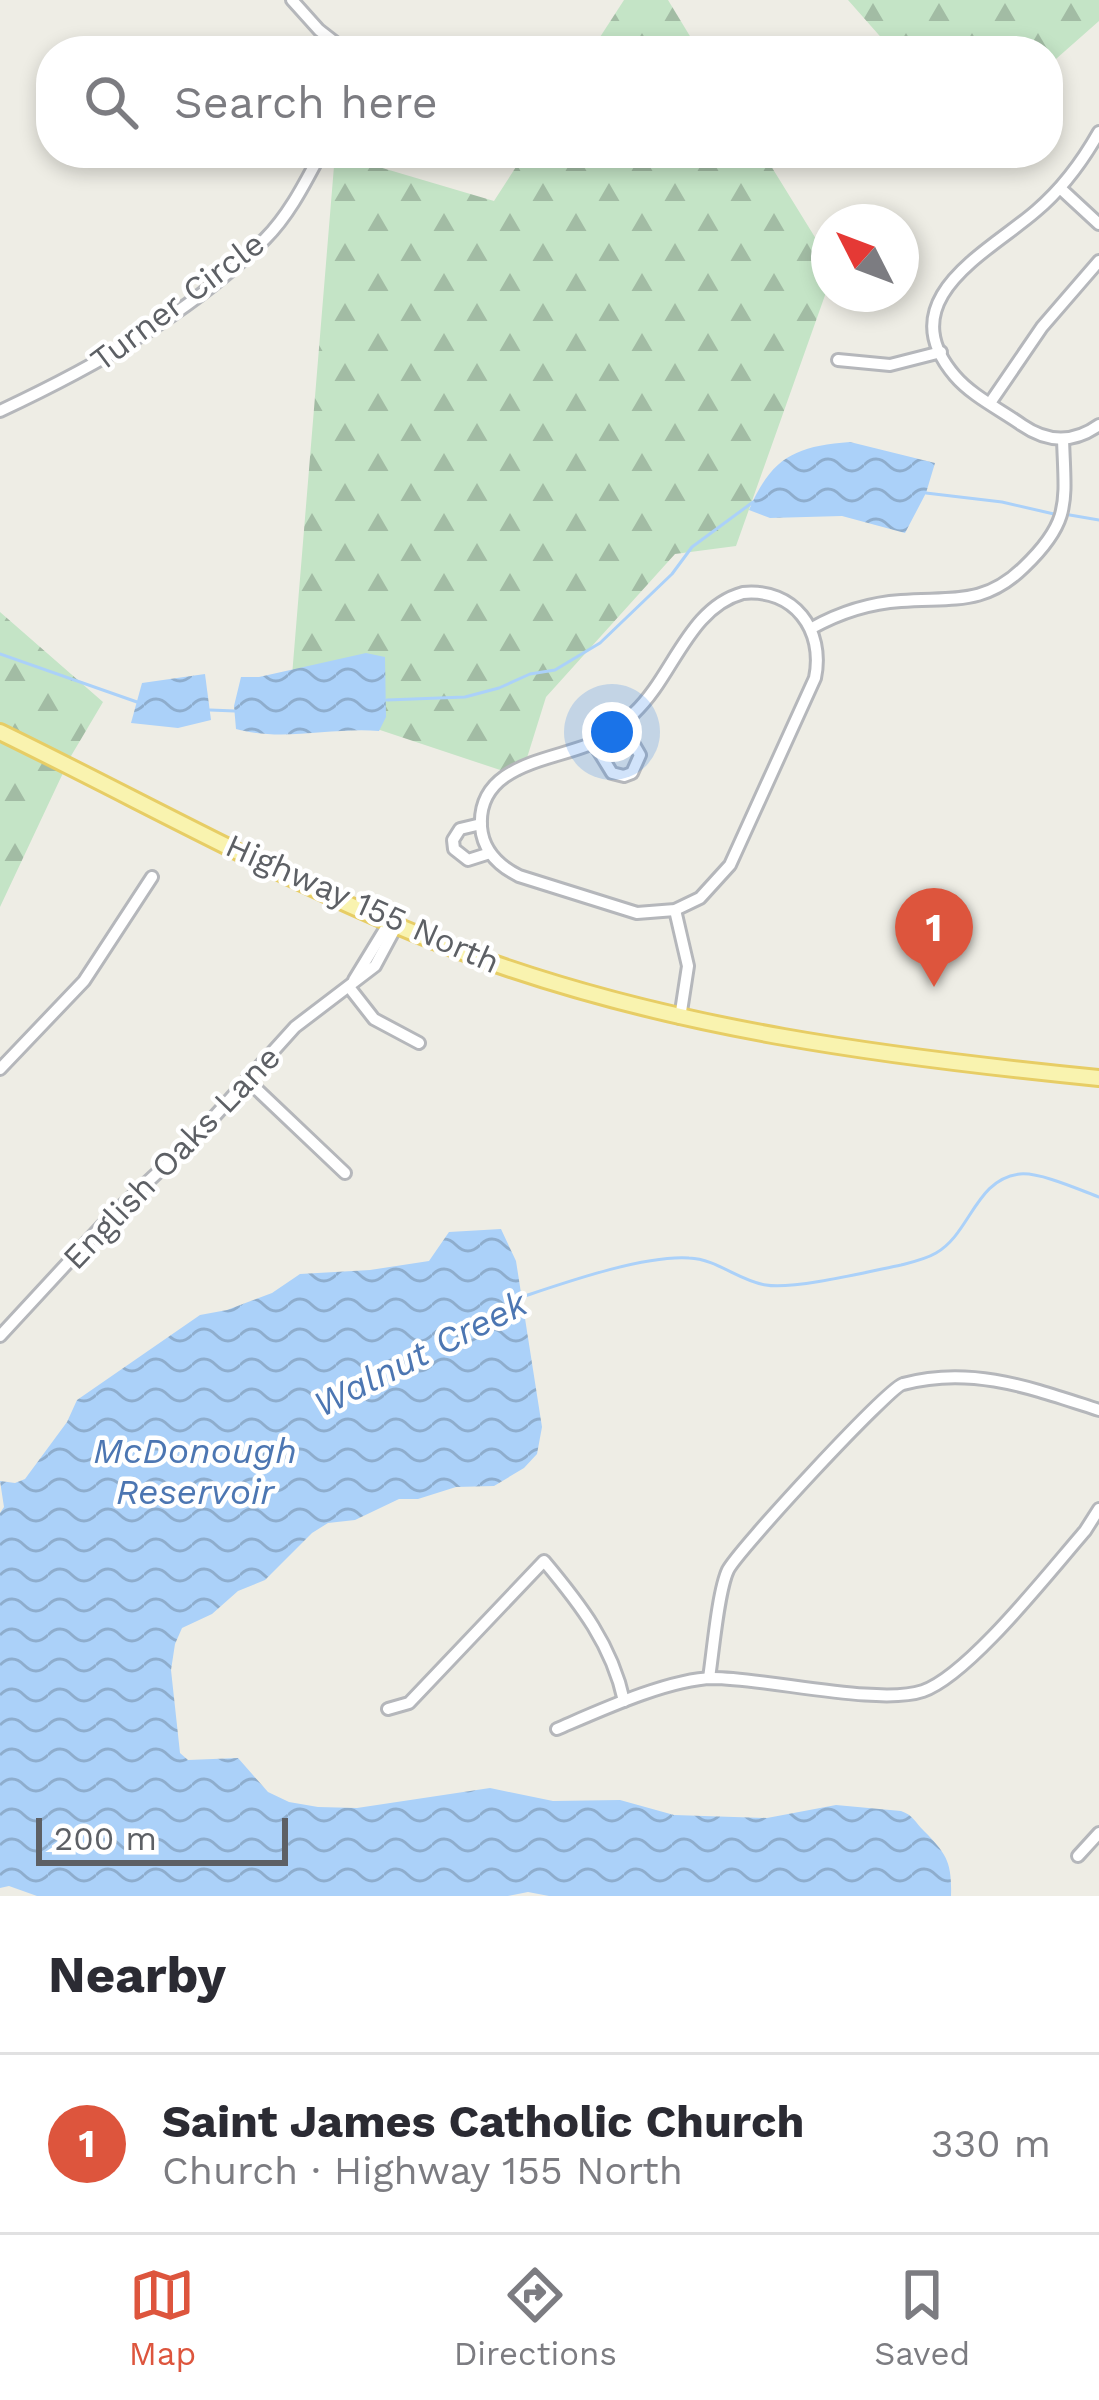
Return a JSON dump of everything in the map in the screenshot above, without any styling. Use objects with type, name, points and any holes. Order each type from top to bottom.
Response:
[{"type":"main road","name":"Highway 155 North","points":[[0,732],[393,923],[511,969],[680,1018],[964,1065],[1099,1078]]},
{"type":"street","points":[[292,0],[327,36]]},
{"type":"street","points":[[1099,132],[1060,188],[951,279],[937,315],[941,352],[958,379],[1035,434],[1063,439],[1086,434],[1099,425]]},
{"type":"street","name":"Turner Circle","points":[[0,411],[86,370],[214,282],[266,239],[312,168]]},
{"type":"street","points":[[1060,188],[1099,224]]},
{"type":"street","points":[[990,403],[1042,327],[1099,261]]},
{"type":"street","points":[[838,360],[890,365],[941,352]]},
{"type":"street","points":[[812,628],[867,606],[978,597],[1006,584],[1047,545],[1060,521],[1065,494],[1063,439]]},
{"type":"street","points":[[743,593],[769,594],[789,604],[812,628],[818,648],[815,678],[730,865],[707,893],[675,910],[646,914],[518,876],[490,853],[481,824],[491,792],[506,775],[593,742],[622,724],[653,693],[700,621],[723,600],[743,593]]},
{"type":"street","points":[[593,742],[612,772],[632,773],[640,755],[622,724]]},
{"type":"street","points":[[481,824],[460,829],[454,849],[468,860],[490,853]]},
{"type":"street","points":[[0,1069],[84,981],[152,877]]},
{"type":"street","points":[[675,910],[688,966],[680,1018]]},
{"type":"street","name":"English Oaks Lane","points":[[0,1336],[307,1016],[349,987],[393,923]]},
{"type":"street","points":[[349,987],[374,1018],[419,1043]]},
{"type":"street","points":[[247,1080],[345,1173]]},
{"type":"street","points":[[709,1678],[728,1570],[818,1466],[897,1385],[957,1374],[1016,1383],[1099,1410]]},
{"type":"street","points":[[557,1729],[624,1701],[709,1678],[872,1694],[922,1691],[973,1657],[1085,1532],[1099,1509]]},
{"type":"street","points":[[388,1709],[410,1703],[544,1561],[597,1628],[614,1661],[624,1701]]},
{"type":"street","points":[[1078,1856],[1099,1833]]},
{"type":"green space","points":[[624,0],[668,0],[690,36],[601,36]]},
{"type":"green space","points":[[848,0],[1099,0],[1099,21],[1063,53],[1063,36],[880,36]]},
{"type":"green space","points":[[334,168],[382,168],[494,201],[515,168],[772,168],[811,231],[811,312],[819,312],[736,546],[675,554],[546,697],[521,777],[290,700]]},
{"type":"green space","points":[[0,612],[103,702],[71,756],[0,907]]},
{"type":"water","points":[[850,442],[935,463],[905,533],[842,516],[770,518],[749,510],[766,478],[787,458],[814,447]]},
{"type":"water","points":[[366,653],[385,657],[386,717],[379,731],[272,734],[236,729],[234,706],[241,677]]},
{"type":"water","points":[[205,674],[211,720],[178,728],[131,723],[142,683]]},
{"type":"water","name":"McDonough Reservoir","points":[[501,1229],[516,1261],[542,1427],[537,1454],[494,1486],[456,1487],[418,1499],[399,1499],[355,1520],[328,1523],[265,1580],[238,1591],[212,1614],[182,1628],[171,1670],[180,1753],[188,1760],[238,1758],[268,1792],[318,1807],[357,1808],[490,1788],[553,1801],[620,1800],[674,1815],[767,1818],[836,1805],[901,1811],[943,1853],[951,1896],[549,1896],[528,1892],[508,1896],[37,1896],[9,1886],[0,1888],[0,1513],[4,1507],[0,1481],[25,1479],[67,1422],[77,1400],[200,1315],[272,1293],[300,1274],[429,1261],[449,1232]]},
{"type":"waterway","points":[[926,493],[1054,514]]},
{"type":"waterway","points":[[387,700],[465,697],[555,670],[600,643],[672,574],[692,547],[753,502]]},
{"type":"waterway","points":[[1064,514],[1099,520]]},
{"type":"waterway","points":[[0,654],[137,702]]},
{"type":"waterway","points":[[210,710],[235,711]]},
{"type":"waterway","name":"Walnut Creek","points":[[519,1298],[604,1271],[670,1258],[699,1259],[756,1283],[778,1286],[901,1265],[928,1257],[948,1244],[993,1186],[1020,1174],[1099,1197]]},
{"type":"place","name":"Saint James Catholic Church","points":[[934,987]]}]
